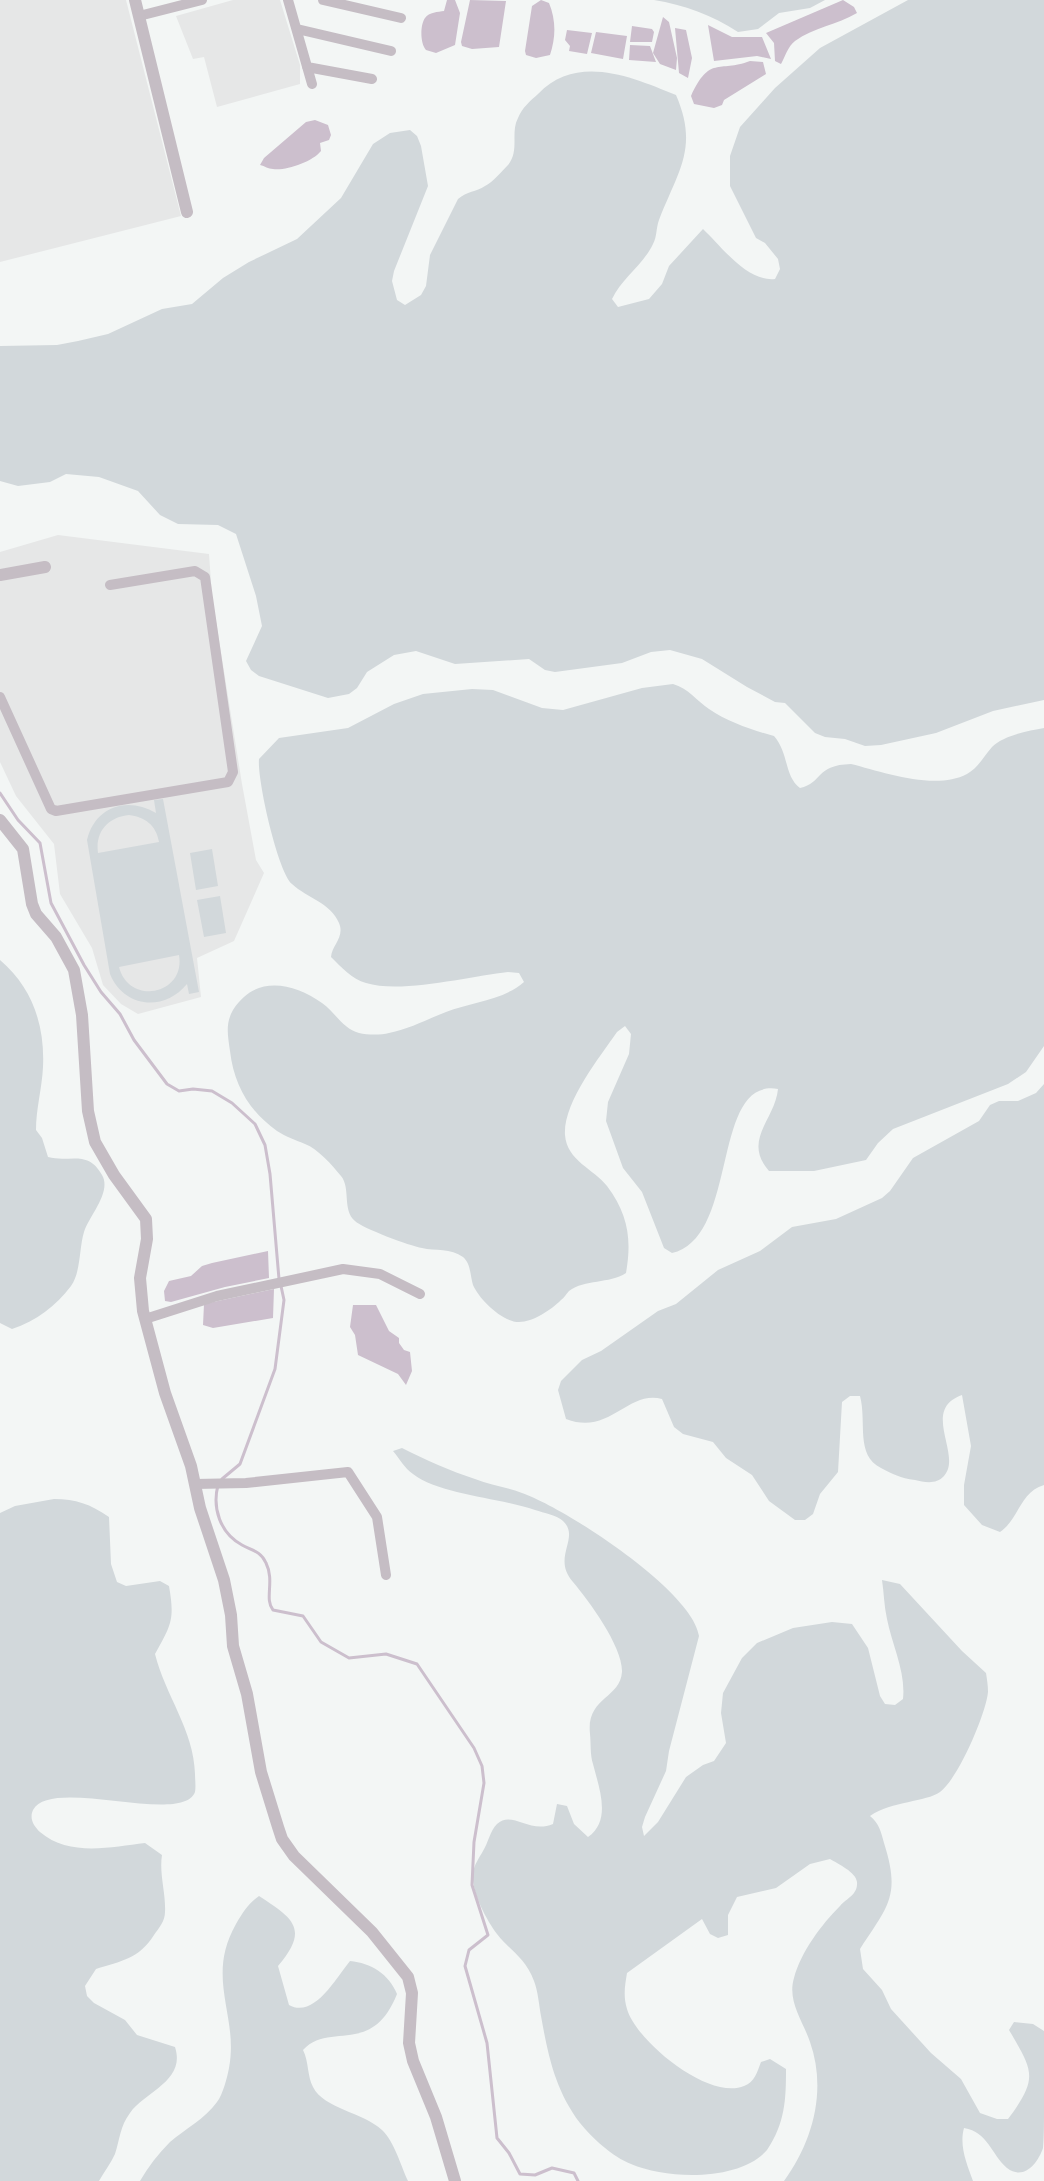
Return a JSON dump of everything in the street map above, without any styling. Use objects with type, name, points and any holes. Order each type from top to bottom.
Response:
[{"type":"street","points":[[135,0],[187,212]]},
{"type":"street","points":[[139,16],[202,0]]},
{"type":"street","points":[[288,0],[312,84]]},
{"type":"street","points":[[323,0],[401,18]]},
{"type":"street","points":[[297,29],[391,51]]},
{"type":"street","points":[[307,67],[372,79]]},
{"type":"street","points":[[0,575],[45,567]]},
{"type":"street","points":[[0,697],[51,809],[56,811],[228,782],[233,772],[205,577],[195,571],[110,585]]},
{"type":"street","points":[[0,820],[23,849],[36,914],[56,937],[74,970],[82,1015],[88,1111],[95,1142],[146,1219],[147,1239],[140,1288],[145,1319],[227,1591],[233,1646],[247,1694],[261,1772],[282,1839],[294,1856],[372,1932],[408,1977],[412,1993],[409,2043],[413,2061],[436,2117],[455,2181]]},
{"type":"street","points":[[145,1319],[217,1296],[343,1269],[380,1274],[420,1294]]},
{"type":"street","points":[[195,1484],[246,1483],[348,1472],[377,1517],[386,1575]]},
{"type":"shaded area","points":[[0,0],[126,0],[181,216],[0,262]]},
{"type":"shaded area","points":[[233,0],[280,0],[300,65],[300,84],[217,107],[204,57],[193,59],[176,16]]},
{"type":"shaded area","points":[[447,0],[455,0],[460,13],[455,45],[436,53],[426,50],[422,39],[423,21],[429,15],[444,11]]},
{"type":"shaded area","points":[[470,0],[506,1],[499,47],[472,49],[462,46]]},
{"type":"shaded area","points":[[541,0],[549,3],[554,35],[550,55],[536,58],[526,55],[525,51],[532,6]]},
{"type":"shaded area","points":[[654,0],[825,0],[810,8],[779,13],[758,29],[738,32],[698,12]]},
{"type":"shaded area","points":[[843,0],[857,13],[802,36],[790,46],[781,64],[775,61],[774,43],[766,33]]},
{"type":"shaded area","points":[[908,0],[1044,0],[1044,700],[993,711],[936,733],[865,746],[815,733],[785,703],[775,702],[702,659],[670,650],[651,652],[622,663],[555,672],[545,670],[529,659],[455,664],[416,651],[394,655],[367,672],[349,694],[328,698],[259,676],[251,670],[246,661],[262,626],[236,534],[218,525],[178,524],[160,515],[138,491],[99,477],[66,474],[50,482],[18,486],[0,481],[0,346],[57,345],[78,341],[108,334],[162,309],[192,304],[223,278],[297,239],[341,198],[373,144],[390,133],[410,130],[421,146],[428,186],[392,281],[397,300],[405,305],[421,295],[426,286],[430,255],[458,199],[488,184],[508,165],[514,153],[516,124],[522,111],[553,82],[570,74],[605,72],[641,81],[676,95],[683,114],[686,145],[679,173],[659,220],[653,244],[612,299],[618,307],[649,299],[662,284],[669,266],[703,229],[745,269],[755,275],[775,279],[780,269],[778,259],[765,243],[756,238],[730,186],[730,156],[740,127],[775,88],[820,48]]},
{"type":"shaded area","points":[[663,17],[669,22],[677,58],[676,70],[660,64],[653,53]]},
{"type":"shaded area","points":[[708,25],[732,37],[762,37],[771,59],[757,56],[714,61]]},
{"type":"shaded area","points":[[632,26],[652,29],[652,42],[630,42]]},
{"type":"shaded area","points":[[675,28],[686,30],[692,58],[688,78],[679,73]]},
{"type":"shaded area","points":[[567,30],[592,33],[587,54],[569,51],[570,46],[565,40]]},
{"type":"shaded area","points":[[596,32],[627,36],[623,59],[591,53]]},
{"type":"shaded area","points":[[630,45],[650,46],[656,62],[629,60]]},
{"type":"shaded area","points":[[750,61],[763,62],[766,74],[724,100],[722,105],[714,108],[694,104],[691,96],[710,70]]},
{"type":"shaded area","points":[[315,120],[328,125],[331,135],[329,140],[320,143],[321,151],[317,155],[285,169],[260,165],[306,122]]},
{"type":"shaded area","points":[[58,535],[209,554],[212,596],[242,784],[256,860],[264,873],[234,941],[197,958],[201,997],[138,1014],[121,1004],[103,985],[92,948],[60,894],[54,844],[16,796],[0,762],[0,552]]},
{"type":"shaded area","points":[[673,684],[724,718],[774,736],[791,777],[800,788],[831,767],[851,764],[909,778],[954,779],[971,771],[1003,739],[1044,728],[1044,1046],[1026,1072],[1008,1084],[893,1129],[866,1160],[814,1171],[769,1171],[762,1160],[759,1140],[778,1089],[757,1092],[742,1107],[708,1219],[693,1241],[672,1253],[664,1248],[642,1192],[623,1168],[606,1121],[608,1102],[629,1054],[631,1034],[625,1026],[617,1032],[576,1095],[566,1122],[565,1135],[571,1152],[602,1180],[620,1207],[627,1227],[629,1249],[626,1273],[575,1287],[542,1315],[530,1320],[512,1321],[480,1297],[463,1257],[448,1251],[407,1244],[355,1221],[349,1211],[344,1181],[337,1172],[315,1150],[267,1123],[251,1106],[239,1086],[230,1051],[229,1020],[233,1010],[252,991],[274,986],[299,990],[322,1003],[353,1031],[386,1034],[497,997],[524,982],[519,973],[508,972],[417,985],[381,986],[361,981],[347,972],[331,957],[340,933],[335,916],[298,889],[286,876],[265,805],[259,759],[279,738],[348,728],[394,704],[423,694],[493,690],[542,708],[563,710],[642,688]]},
{"type":"shaded area","points":[[163,799],[199,992],[189,994],[187,984],[167,999],[145,1002],[125,994],[110,974],[87,840],[91,828],[105,812],[114,807],[135,805],[156,813],[154,800]],"holes":[[[129,815],[149,823],[159,842],[98,853],[104,827],[115,819]],[[179,955],[179,969],[174,979],[166,987],[155,991],[134,987],[119,967]]]},
{"type":"shaded area","points":[[212,849],[218,886],[196,890],[190,853]]},
{"type":"shaded area","points":[[220,896],[226,933],[204,937],[197,900]]},
{"type":"shaded area","points":[[0,960],[20,982],[39,1022],[43,1067],[36,1130],[48,1157],[78,1158],[91,1162],[104,1182],[102,1196],[84,1232],[77,1274],[71,1286],[45,1312],[12,1329],[0,1323]]},
{"type":"shaded area","points":[[1044,1084],[1044,1485],[1030,1493],[1000,1532],[982,1525],[964,1505],[971,1446],[962,1395],[950,1402],[944,1411],[949,1467],[941,1479],[930,1482],[901,1477],[873,1462],[863,1437],[860,1396],[850,1396],[842,1402],[838,1472],[820,1494],[813,1514],[805,1520],[795,1520],[769,1501],[752,1475],[726,1458],[713,1442],[683,1434],[674,1427],[662,1399],[638,1401],[595,1422],[581,1423],[566,1419],[558,1390],[561,1381],[582,1360],[601,1351],[658,1311],[676,1304],[718,1270],[760,1251],[792,1227],[836,1219],[882,1198],[913,1158],[979,1121],[990,1105],[999,1101],[1018,1101],[1036,1093]]},
{"type":"shaded area","points":[[268,1251],[269,1278],[165,1301],[164,1291],[169,1281],[191,1276],[202,1266]]},
{"type":"shaded area","points":[[274,1289],[273,1318],[213,1328],[203,1325],[204,1304]]},
{"type":"shaded area","points":[[353,1305],[376,1305],[389,1331],[399,1338],[404,1350],[410,1352],[412,1371],[406,1385],[398,1374],[358,1355],[355,1335],[350,1327]]},
{"type":"shaded area","points":[[402,1448],[456,1472],[522,1493],[567,1515],[652,1575],[691,1618],[699,1636],[666,1771],[642,1827],[644,1836],[658,1822],[686,1777],[714,1761],[726,1743],[721,1713],[723,1693],[742,1658],[757,1643],[793,1628],[832,1622],[852,1624],[868,1648],[880,1696],[885,1704],[895,1705],[903,1699],[902,1679],[887,1619],[882,1580],[900,1584],[986,1673],[988,1692],[982,1715],[963,1760],[947,1785],[934,1795],[888,1807],[870,1816],[882,1835],[889,1861],[891,1888],[884,1911],[860,1949],[863,1969],[882,1990],[891,2009],[931,2053],[961,2079],[980,2113],[1008,2119],[1025,2094],[1029,2074],[1023,2055],[1009,2030],[1014,2022],[1033,2024],[1044,2031],[1043,2148],[1030,2168],[1019,2172],[1007,2168],[979,2134],[964,2128],[963,2148],[973,2181],[784,2181],[803,2149],[817,2097],[815,2060],[794,2003],[792,1986],[801,1958],[812,1939],[857,1886],[853,1875],[830,1859],[810,1864],[776,1888],[737,1897],[728,1915],[728,1935],[718,1938],[710,1934],[702,1919],[627,1973],[625,2000],[633,2022],[659,2051],[694,2077],[729,2088],[751,2082],[761,2062],[770,2059],[786,2069],[783,2111],[778,2130],[767,2150],[740,2168],[703,2175],[664,2173],[624,2161],[585,2129],[571,2111],[554,2072],[534,1981],[526,1966],[488,1921],[477,1896],[473,1873],[493,1830],[503,1820],[536,1826],[553,1824],[557,1804],[567,1806],[574,1824],[588,1837],[595,1830],[600,1822],[602,1803],[591,1757],[590,1722],[598,1705],[620,1681],[621,1662],[604,1625],[567,1573],[565,1556],[569,1534],[563,1521],[521,1506],[425,1481],[407,1469],[393,1451]]},
{"type":"shaded area","points":[[54,1499],[83,1503],[109,1517],[111,1564],[117,1582],[126,1586],[160,1581],[169,1586],[172,1607],[170,1622],[155,1654],[190,1742],[195,1792],[185,1801],[167,1804],[64,1798],[45,1801],[33,1810],[32,1816],[40,1832],[64,1845],[104,1848],[145,1843],[162,1855],[165,1912],[161,1924],[142,1949],[129,1958],[96,1969],[85,1986],[87,1996],[94,2003],[125,2020],[137,2035],[175,2047],[177,2059],[170,2077],[137,2105],[127,2118],[115,2154],[99,2181],[0,2181],[0,1513],[15,1506]]},
{"type":"shaded area","points":[[259,1896],[281,1911],[293,1925],[293,1943],[278,1966],[289,2005],[298,2008],[316,2002],[350,1961],[378,1971],[394,1987],[397,1994],[376,2025],[363,2032],[314,2042],[303,2050],[311,2083],[318,2094],[382,2130],[394,2147],[408,2181],[140,2181],[166,2147],[207,2114],[221,2095],[231,2049],[223,1962],[236,1924],[246,1908]]},
{"type":"waterway","points":[[0,793],[18,820],[40,843],[51,903],[84,965],[167,1084],[179,1091],[212,1091],[232,1103],[255,1124],[265,1145],[270,1174],[279,1279]]},
{"type":"waterway","points":[[222,1479],[240,1464],[275,1369],[284,1300],[281,1286]]},
{"type":"waterway","points":[[218,1485],[217,1511],[223,1527],[234,1540],[259,1553],[266,1563],[270,1576],[269,1601],[273,1610],[303,1616],[321,1642],[349,1658],[386,1654],[417,1664],[474,1748],[482,1766],[484,1783],[474,1842],[472,1885],[488,1935],[469,1950],[465,1966],[487,2043],[497,2138],[520,2174],[535,2175],[552,2168],[574,2173],[578,2181]]}]
